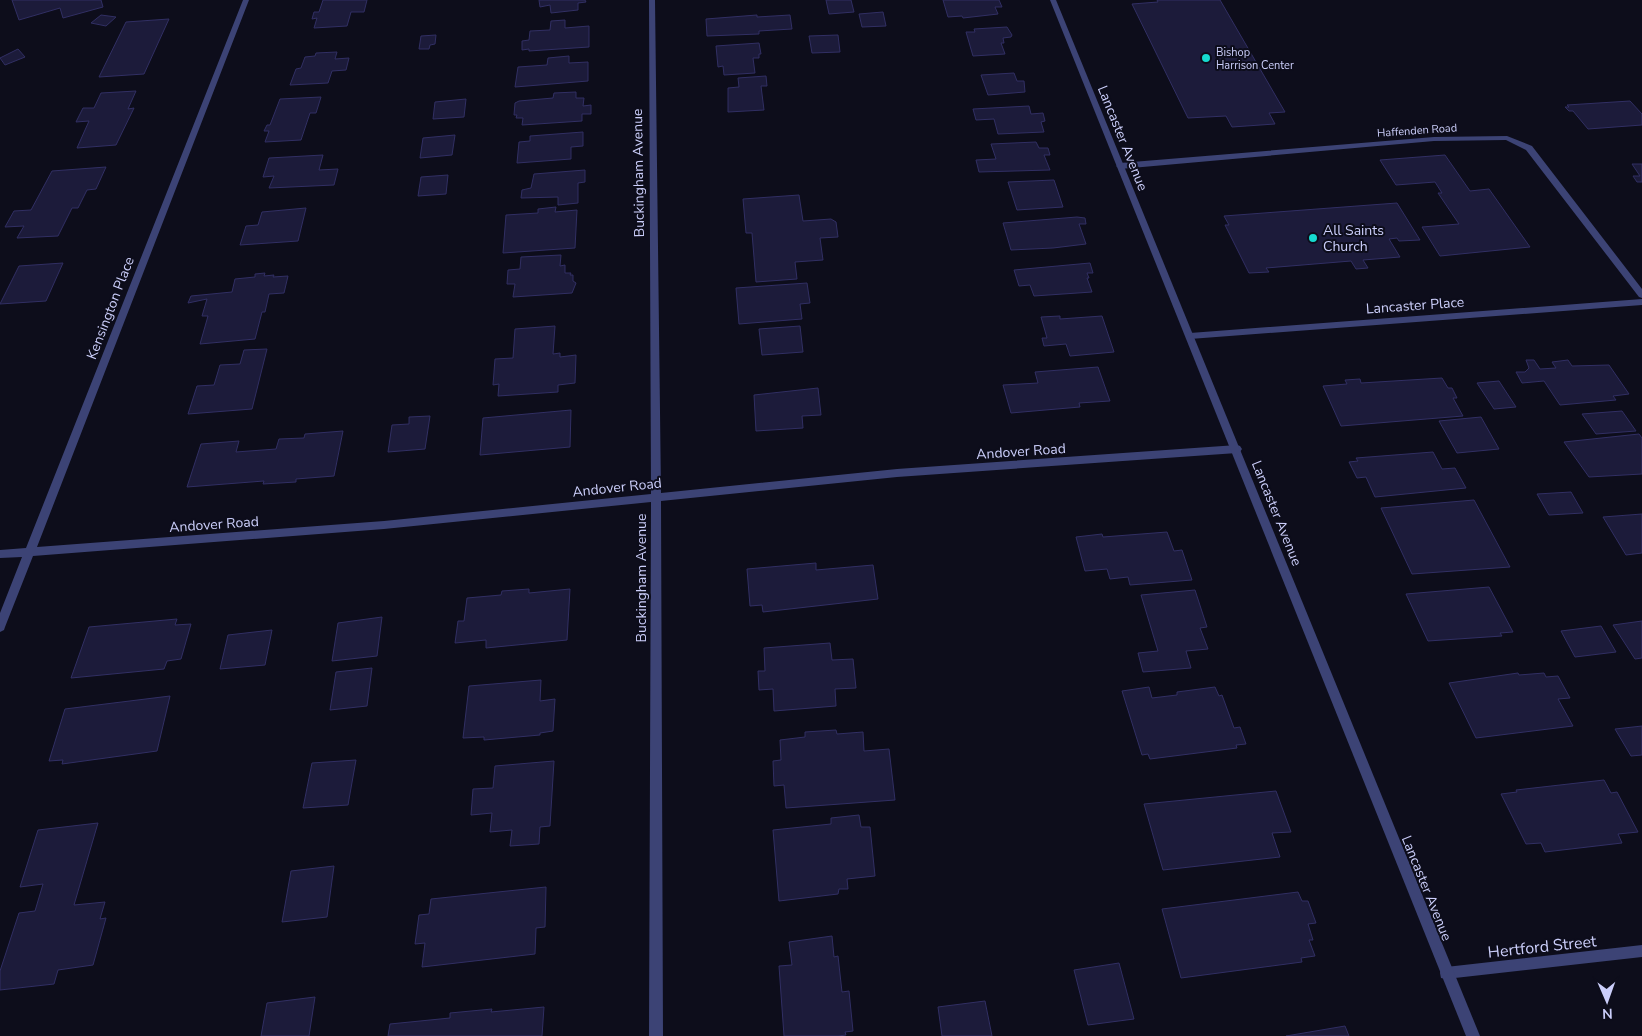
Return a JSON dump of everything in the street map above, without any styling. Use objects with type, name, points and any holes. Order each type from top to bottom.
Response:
[{"type":"street","name":"Kensington Place","points":[[0,627],[246,0]]},
{"type":"street","name":"Buckingham Avenue","points":[[652,0],[656,497],[656,1036]]},
{"type":"street","name":"Lancaster Avenue","points":[[1053,0],[1473,1036]]},
{"type":"street","name":"Haffenden Road","points":[[1120,166],[1434,139],[1507,138],[1528,148],[1642,295]]},
{"type":"street","name":"Lancaster Place","points":[[1190,336],[1642,302]]},
{"type":"street","name":"Andover Road","points":[[0,554],[384,525],[897,473],[1236,449]]},
{"type":"street","name":"Hertford Street","points":[[1446,973],[1642,951]]},
{"type":"building","points":[[12,0],[101,0],[103,7],[63,18],[60,8],[19,20]]},
{"type":"building","points":[[323,0],[367,0],[364,12],[351,12],[347,26],[314,28],[317,18],[312,19],[314,12],[319,12]]},
{"type":"building","points":[[539,0],[585,0],[586,2],[578,3],[578,10],[551,13],[550,5],[540,7]]},
{"type":"building","points":[[826,0],[851,0],[854,12],[829,14]]},
{"type":"building","points":[[943,0],[999,0],[1002,7],[995,7],[998,14],[963,18],[962,16],[948,17]]},
{"type":"building","name":"Bishop Harrison Center","points":[[1157,0],[1220,0],[1285,112],[1269,113],[1275,124],[1232,127],[1226,116],[1188,118],[1132,4],[1158,2]]},
{"type":"building","points":[[883,12],[886,26],[862,27],[859,14]]},
{"type":"building","points":[[101,15],[116,17],[106,26],[91,23]]},
{"type":"building","points":[[757,15],[757,17],[790,15],[792,29],[759,31],[759,34],[707,36],[706,19]]},
{"type":"building","points":[[169,19],[144,74],[99,77],[126,22]]},
{"type":"building","points":[[565,20],[565,28],[589,26],[589,47],[522,50],[522,41],[529,40],[530,31],[550,30],[551,21]]},
{"type":"building","points":[[1007,27],[1012,35],[1011,37],[1003,38],[1004,43],[1001,43],[1005,54],[973,56],[966,32],[975,32],[974,29]]},
{"type":"building","points":[[436,35],[435,44],[430,45],[429,49],[419,49],[421,36]]},
{"type":"building","points":[[838,35],[840,52],[812,53],[809,36]]},
{"type":"building","points":[[759,43],[761,54],[759,54],[759,58],[753,58],[755,73],[724,75],[723,66],[718,67],[716,46]]},
{"type":"building","points":[[18,49],[25,57],[5,65],[0,58]]},
{"type":"building","points":[[337,52],[335,59],[349,58],[346,70],[332,71],[328,83],[290,85],[296,69],[301,68],[305,57],[315,56],[316,53]]},
{"type":"building","points":[[569,56],[569,63],[588,62],[588,81],[515,87],[518,67],[547,65],[548,58]]},
{"type":"building","points":[[1014,73],[1017,81],[1024,81],[1025,92],[988,95],[981,75]]},
{"type":"building","points":[[766,76],[767,86],[761,86],[764,110],[728,112],[728,88],[739,87],[738,78]]},
{"type":"building","points":[[136,91],[128,109],[134,108],[116,145],[77,148],[89,121],[76,122],[83,108],[94,108],[101,93]]},
{"type":"building","points":[[576,92],[576,98],[584,98],[583,106],[591,105],[591,114],[582,114],[582,121],[522,125],[523,118],[516,118],[517,115],[514,115],[515,103],[519,101],[553,98],[554,93]]},
{"type":"building","points":[[321,97],[316,113],[310,113],[301,140],[265,142],[269,131],[264,131],[267,125],[270,125],[280,99]]},
{"type":"building","points":[[466,99],[464,117],[433,119],[435,102]]},
{"type":"building","points":[[1630,101],[1642,114],[1642,125],[1588,129],[1573,111],[1569,111],[1565,107],[1569,107],[1567,105]]},
{"type":"building","points":[[1029,106],[1031,114],[1043,113],[1045,121],[1041,122],[1044,132],[998,134],[994,119],[976,120],[973,109]]},
{"type":"building","points":[[583,132],[583,146],[571,147],[571,159],[517,163],[519,142],[530,141],[530,136]]},
{"type":"building","points":[[455,135],[452,155],[420,158],[423,138]]},
{"type":"building","points":[[1036,142],[1039,148],[1048,148],[1050,155],[1044,155],[1050,170],[979,172],[976,160],[996,159],[991,144]]},
{"type":"building","points":[[323,155],[319,170],[338,169],[334,185],[269,188],[274,176],[263,177],[269,158]]},
{"type":"building","points":[[1445,155],[1470,191],[1489,189],[1530,247],[1440,256],[1422,227],[1459,224],[1438,193],[1442,193],[1435,182],[1396,185],[1380,160]]},
{"type":"building","points":[[1632,164],[1642,164],[1642,182],[1637,182],[1633,176],[1640,176]]},
{"type":"building","points":[[106,167],[96,189],[87,190],[78,208],[72,208],[58,236],[17,238],[24,226],[5,227],[14,211],[31,210],[52,171]]},
{"type":"building","points":[[585,170],[585,182],[578,183],[578,203],[558,205],[558,197],[521,198],[522,190],[531,188],[534,174]]},
{"type":"building","points":[[448,175],[446,194],[418,196],[421,177]]},
{"type":"building","points":[[1054,180],[1063,207],[1017,210],[1008,182]]},
{"type":"building","points":[[799,195],[803,221],[831,219],[836,222],[838,237],[820,238],[823,260],[795,262],[797,279],[756,282],[752,233],[746,233],[743,199]]},
{"type":"building","name":"All Saints Church","points":[[1397,203],[1420,240],[1399,241],[1397,238],[1389,239],[1400,257],[1363,260],[1368,268],[1356,269],[1351,261],[1266,268],[1269,272],[1249,273],[1225,225],[1229,225],[1224,216]]},
{"type":"building","points":[[556,207],[555,212],[577,210],[575,248],[503,253],[506,215],[538,213],[538,209]]},
{"type":"building","points":[[306,208],[298,241],[240,245],[246,226],[258,225],[262,212]]},
{"type":"building","points":[[1085,218],[1086,224],[1079,224],[1086,244],[1053,248],[1011,250],[1003,223]]},
{"type":"building","points":[[561,255],[560,266],[565,265],[565,273],[571,273],[573,281],[576,283],[572,293],[513,297],[515,284],[507,284],[508,270],[520,269],[521,257]]},
{"type":"building","points":[[63,263],[46,301],[0,304],[19,266]]},
{"type":"building","points":[[1090,263],[1093,273],[1087,273],[1089,278],[1087,278],[1092,292],[1034,296],[1030,285],[1019,286],[1014,270]]},
{"type":"building","points":[[265,273],[264,276],[288,276],[284,293],[269,294],[265,312],[262,312],[255,339],[200,344],[208,316],[202,316],[207,299],[188,303],[191,296],[232,292],[235,279],[255,277],[255,274]]},
{"type":"building","points":[[807,283],[810,303],[800,304],[802,319],[739,324],[736,288]]},
{"type":"building","points":[[1060,316],[1060,319],[1102,316],[1114,352],[1070,356],[1066,344],[1044,346],[1042,338],[1047,338],[1041,317]]},
{"type":"building","points":[[555,326],[553,354],[560,353],[560,357],[576,355],[575,383],[558,385],[558,392],[498,396],[499,384],[493,385],[495,359],[513,358],[515,329]]},
{"type":"building","points":[[800,326],[803,352],[762,355],[759,329]]},
{"type":"building","points":[[267,349],[252,409],[188,414],[197,386],[214,385],[220,365],[240,364],[244,350]]},
{"type":"building","points":[[1526,360],[1534,360],[1540,369],[1556,368],[1552,362],[1568,360],[1572,366],[1609,365],[1629,394],[1613,396],[1616,400],[1560,405],[1544,381],[1522,383],[1516,372],[1525,372],[1529,368]]},
{"type":"building","points":[[1098,367],[1110,401],[1079,403],[1080,407],[1011,413],[1003,385],[1038,383],[1035,372]]},
{"type":"building","points":[[1442,378],[1448,388],[1452,388],[1457,398],[1453,398],[1463,416],[1341,426],[1323,386],[1347,384],[1345,380],[1360,379],[1361,383]]},
{"type":"building","points":[[1499,381],[1516,407],[1494,409],[1477,383]]},
{"type":"building","points":[[818,388],[821,415],[802,416],[803,428],[756,431],[754,395]]},
{"type":"building","points":[[571,410],[570,447],[480,455],[483,418]]},
{"type":"building","points":[[1622,411],[1636,431],[1596,434],[1582,414]]},
{"type":"building","points":[[430,416],[425,449],[388,452],[392,425],[409,424],[409,417]]},
{"type":"building","points":[[1481,417],[1499,449],[1457,453],[1439,421]]},
{"type":"building","points":[[343,431],[334,476],[296,479],[296,482],[263,484],[264,481],[187,487],[201,444],[239,441],[236,452],[276,449],[279,439],[304,438],[305,434]]},
{"type":"building","points":[[1639,434],[1642,438],[1642,474],[1589,477],[1564,442]]},
{"type":"building","points":[[1433,452],[1442,469],[1455,468],[1466,488],[1375,497],[1366,477],[1357,478],[1349,462],[1358,461],[1356,458]]},
{"type":"building","points":[[1571,492],[1583,513],[1549,515],[1537,494]]},
{"type":"building","points":[[1474,500],[1510,567],[1412,574],[1381,508]]},
{"type":"building","points":[[1642,514],[1642,553],[1626,555],[1603,517]]},
{"type":"building","points":[[1167,532],[1174,551],[1182,550],[1192,580],[1130,585],[1128,577],[1110,579],[1107,569],[1085,571],[1076,537],[1102,534],[1103,537]]},
{"type":"building","points":[[816,563],[816,570],[873,565],[878,599],[763,612],[762,605],[750,606],[747,569]]},
{"type":"building","points":[[1489,587],[1513,632],[1500,633],[1502,636],[1428,641],[1406,594]]},
{"type":"building","points":[[529,589],[529,593],[570,589],[567,640],[486,648],[486,640],[455,643],[458,621],[464,621],[467,598],[501,595],[502,591]]},
{"type":"building","points":[[1195,590],[1207,627],[1200,628],[1208,649],[1186,651],[1191,668],[1143,672],[1138,653],[1158,651],[1141,595]]},
{"type":"building","points":[[382,617],[377,656],[332,661],[338,623]]},
{"type":"building","points":[[177,619],[175,625],[191,624],[181,659],[167,661],[164,669],[71,678],[89,627]]},
{"type":"building","points":[[1642,621],[1642,658],[1635,659],[1613,625]]},
{"type":"building","points":[[1601,626],[1616,652],[1575,657],[1561,631]]},
{"type":"building","points":[[272,630],[265,665],[220,669],[228,635]]},
{"type":"building","points":[[830,643],[832,660],[853,659],[856,688],[835,689],[836,706],[774,711],[773,689],[759,690],[758,671],[765,671],[764,648]]},
{"type":"building","points":[[372,668],[367,706],[330,710],[336,672]]},
{"type":"building","points":[[1518,673],[1519,675],[1544,673],[1546,677],[1558,676],[1570,698],[1558,699],[1573,726],[1476,738],[1449,683]]},
{"type":"building","points":[[541,680],[540,701],[555,699],[553,731],[540,733],[540,735],[484,740],[484,737],[463,738],[469,686]]},
{"type":"building","points":[[1149,687],[1152,698],[1177,695],[1177,692],[1215,687],[1219,696],[1222,695],[1234,728],[1240,727],[1246,744],[1236,745],[1237,748],[1150,759],[1148,754],[1142,755],[1122,691]]},
{"type":"building","points":[[170,696],[157,751],[62,764],[63,760],[49,761],[65,709]]},
{"type":"building","points":[[1642,726],[1642,755],[1631,756],[1615,729]]},
{"type":"building","points":[[836,730],[837,734],[863,732],[864,751],[889,749],[895,800],[786,808],[784,785],[774,786],[773,761],[781,760],[780,740],[805,737],[805,732]]},
{"type":"building","points":[[356,760],[348,805],[303,808],[312,763]]},
{"type":"building","points":[[554,761],[550,826],[540,827],[539,844],[510,846],[512,830],[490,832],[492,813],[471,815],[473,789],[493,788],[495,766]]},
{"type":"building","points":[[1604,780],[1611,793],[1617,792],[1638,832],[1618,834],[1622,843],[1545,852],[1541,843],[1526,844],[1501,794],[1517,792],[1516,790]]},
{"type":"building","points":[[1276,791],[1291,832],[1272,833],[1280,857],[1163,870],[1144,804]]},
{"type":"building","points":[[859,815],[861,827],[870,827],[875,876],[847,879],[848,889],[839,889],[838,894],[779,901],[773,830],[831,824],[831,818]]},
{"type":"building","points":[[98,823],[74,905],[105,902],[100,919],[106,918],[93,965],[58,970],[54,984],[0,990],[0,971],[19,913],[35,911],[43,884],[20,887],[38,830]]},
{"type":"building","points":[[334,866],[327,917],[282,922],[291,871]]},
{"type":"building","points":[[546,887],[545,927],[536,928],[535,954],[422,967],[425,943],[415,944],[419,915],[429,914],[431,899]]},
{"type":"building","points":[[1298,892],[1302,901],[1308,901],[1316,923],[1308,924],[1313,940],[1309,940],[1315,956],[1301,958],[1302,962],[1181,978],[1162,909]]},
{"type":"building","points":[[832,936],[834,957],[838,956],[842,992],[849,991],[853,1031],[845,1032],[846,1035],[838,1036],[784,1036],[779,966],[792,965],[789,942]]},
{"type":"building","points":[[1119,963],[1134,1019],[1088,1025],[1074,970]]},
{"type":"building","points":[[315,997],[309,1036],[261,1036],[267,1003]]},
{"type":"building","points":[[985,1001],[992,1036],[942,1036],[938,1007]]},
{"type":"building","points":[[544,1007],[542,1036],[388,1036],[390,1024],[450,1018],[450,1013],[492,1009],[491,1012]]},
{"type":"building","points":[[1345,1026],[1349,1036],[1286,1036]]},
{"type":"place","name":"Bishop Harrison Center","points":[[1206,58]]},
{"type":"place","name":"All Saints Church","points":[[1313,238]]}]
